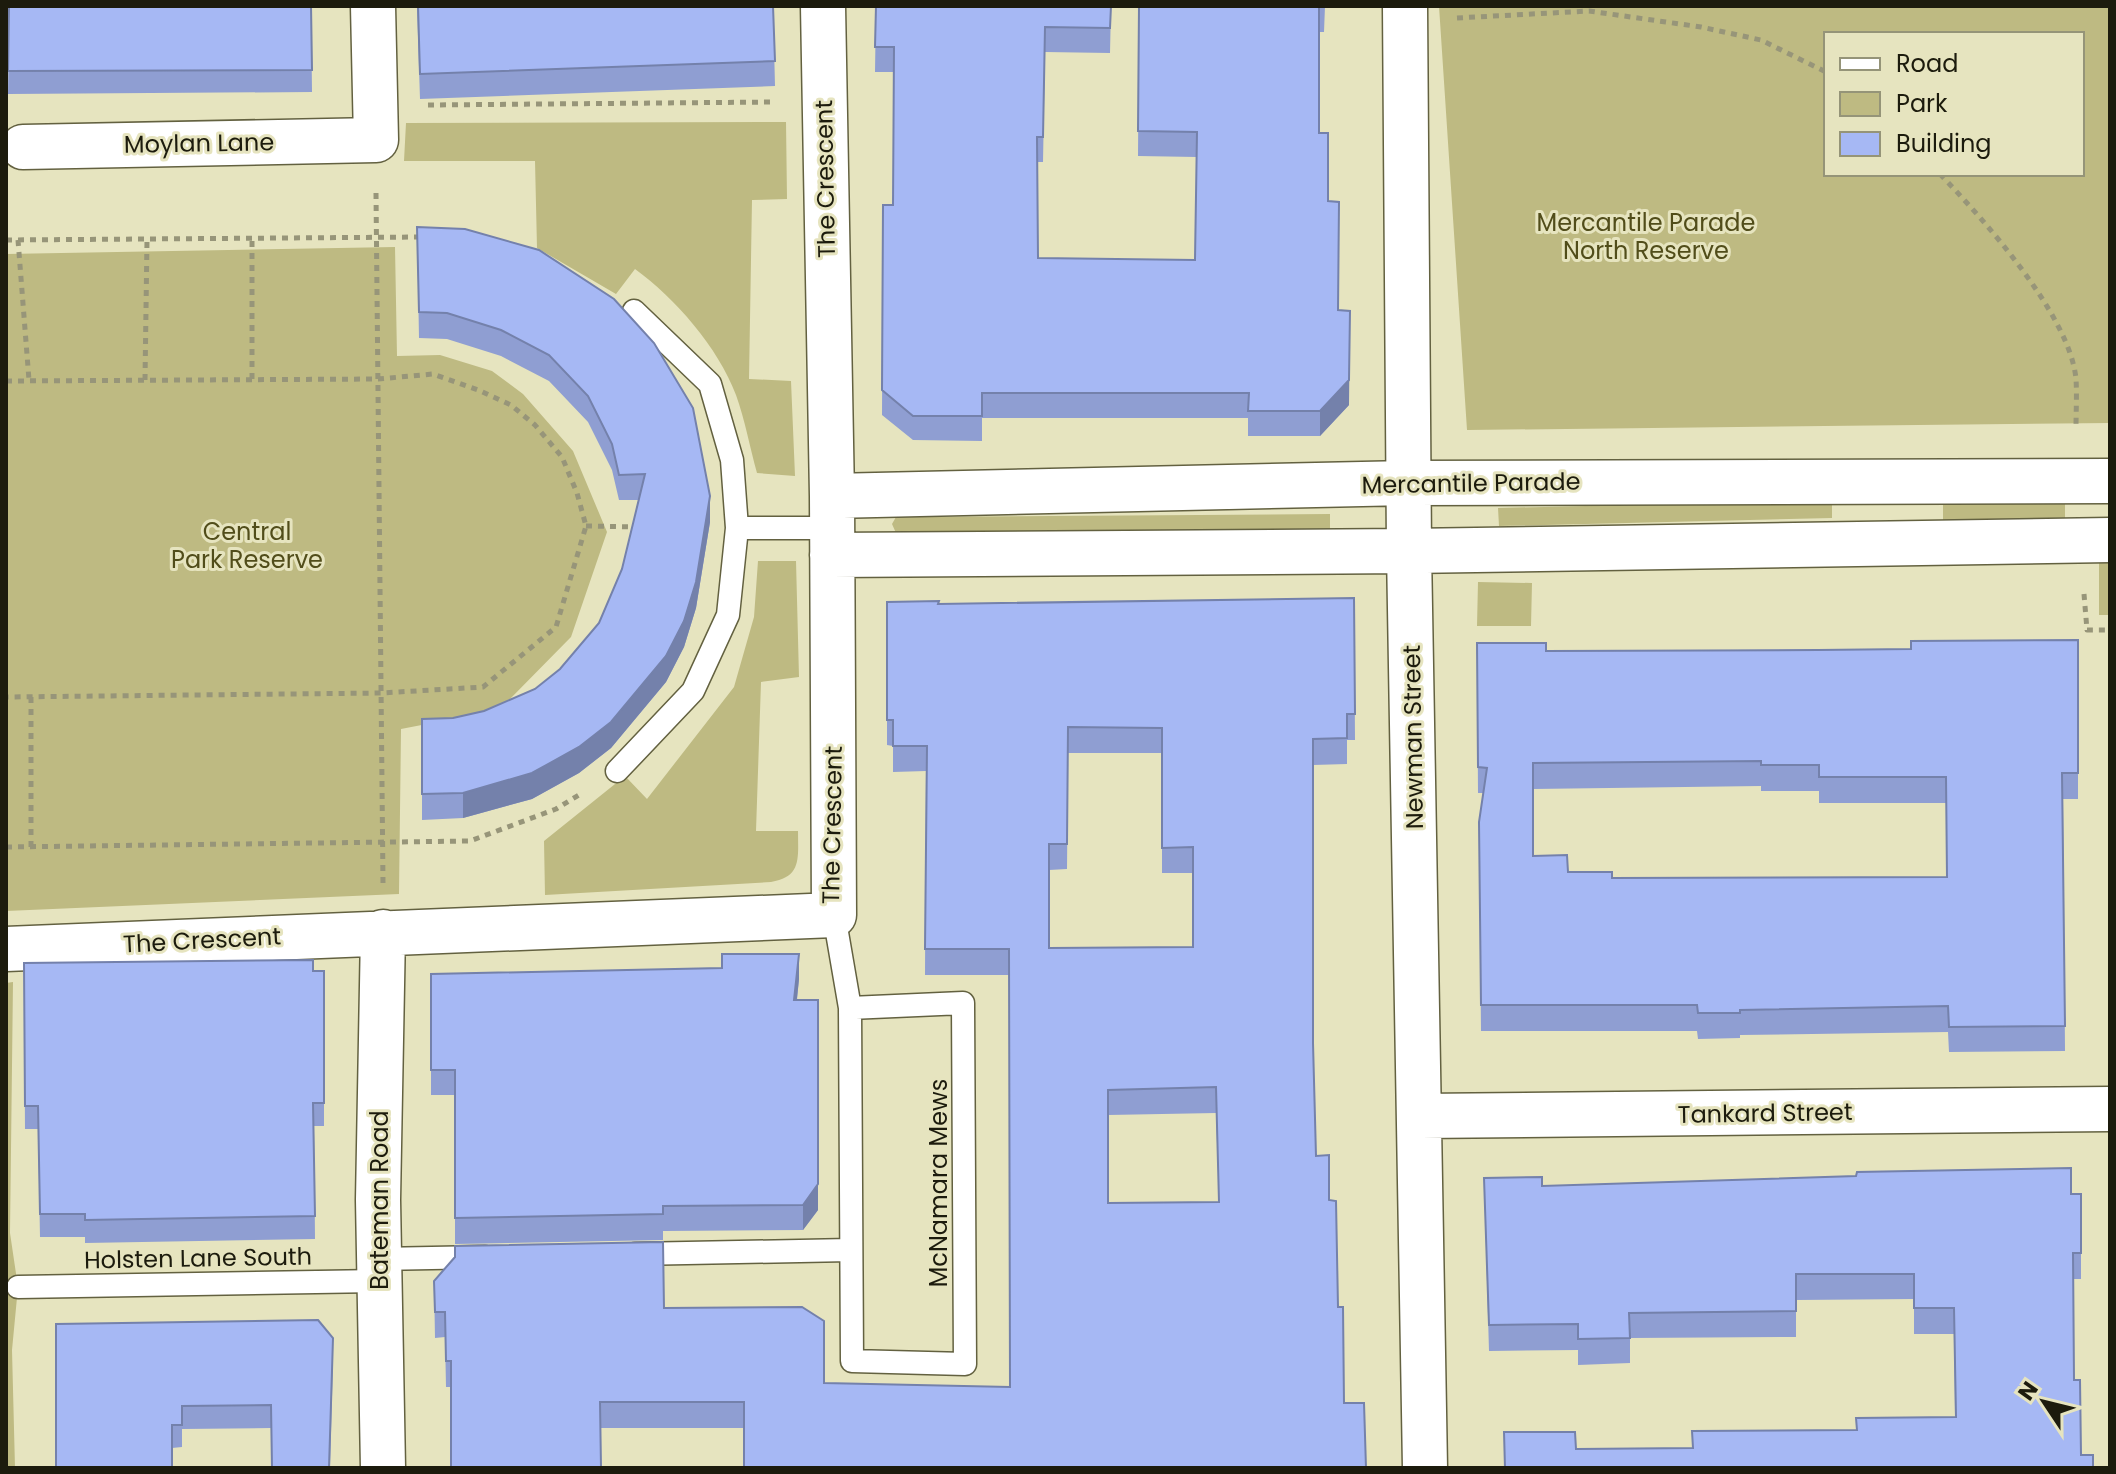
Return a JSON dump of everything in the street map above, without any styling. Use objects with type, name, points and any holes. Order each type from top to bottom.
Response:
[{"type":"street","points":[[373,6],[376,123]]},
{"type":"street","name":"The Crescent","points":[[6,949],[834,915],[832,526],[823,6]]},
{"type":"street","name":"Newman Street","points":[[1405,13],[1408,483],[1425,1468]]},
{"type":"street","name":"Moylan Lane","points":[[23,147],[376,123]]},
{"type":"street","name":"Mercantile Parade","points":[[832,526],[1408,483],[1786,480],[2092,482]]},
{"type":"street","points":[[832,526],[1409,551],[2095,540]]},
{"type":"street","name":"Bateman Road","points":[[383,932],[378,1270],[383,1468]]},
{"type":"street","name":"Tankard Street","points":[[1421,1116],[2110,1109]]},
{"type":"lane","points":[[617,771],[693,691],[728,615],[737,528],[732,460],[710,384],[634,311]]},
{"type":"lane","points":[[737,528],[832,526]]},
{"type":"lane","name":"McNamara Mews","points":[[834,915],[850,1008],[852,1361],[965,1364],[963,1003],[850,1008]]},
{"type":"lane","points":[[614,1254],[850,1250]]},
{"type":"lane","points":[[378,1270],[504,1256]]},
{"type":"lane","name":"Holsten Lane South","points":[[18,1287],[378,1270]]},
{"type":"path","points":[[1405,13],[1589,11],[1701,27],[1761,40],[1824,71]]},
{"type":"path","points":[[383,932],[376,123],[823,101]]},
{"type":"path","points":[[1942,176],[1994,230],[2054,319],[2076,376],[2092,482]]},
{"type":"path","points":[[6,240],[252,241],[434,237]]},
{"type":"path","points":[[18,240],[29,380]]},
{"type":"path","points":[[145,380],[147,240]]},
{"type":"path","points":[[252,241],[252,379]]},
{"type":"path","points":[[6,381],[378,379],[433,374],[511,405],[535,425],[562,457],[586,526],[556,627],[483,687],[381,693],[6,697]]},
{"type":"path","points":[[586,526],[649,527]]},
{"type":"path","points":[[2095,540],[2087,630],[2110,630]]},
{"type":"path","points":[[31,697],[31,847]]},
{"type":"path","points":[[6,847],[470,841],[556,809],[617,771]]},
{"type":"green space","name":"Mercantile Parade North Reserve","points":[[1439,6],[2110,6],[2110,423],[1467,430]]},
{"type":"green space","points":[[786,122],[787,199],[752,200],[749,379],[791,381],[795,476],[757,473],[745,424],[728,377],[707,342],[665,294],[635,269],[616,294],[537,248],[535,161],[404,161],[406,123]]},
{"type":"green space","name":"Central Park Reserve","points":[[395,247],[397,356],[440,355],[492,371],[523,394],[573,451],[607,532],[571,637],[499,710],[401,729],[399,894],[6,911],[6,254]]},
{"type":"green space","points":[[1832,500],[1832,518],[1499,526],[1498,508]]},
{"type":"green space","points":[[2065,501],[2065,518],[1943,521],[1943,503]]},
{"type":"green space","points":[[1330,514],[1330,529],[896,533],[892,524],[896,517]]},
{"type":"green space","points":[[2099,553],[2110,553],[2110,615],[2099,615]]},
{"type":"green space","points":[[758,561],[796,561],[799,677],[761,682],[756,831],[798,831],[798,858],[793,871],[771,882],[545,895],[544,841],[625,776],[647,799],[734,687],[754,617]]},
{"type":"green space","points":[[1478,582],[1532,583],[1531,626],[1477,626]]},
{"type":"green space","points":[[13,982],[10,1233],[18,1287],[12,1350],[15,1468],[6,1468],[6,983]]},
{"type":"building","points":[[9,6],[311,6],[312,70],[8,71]]},
{"type":"building","points":[[418,6],[773,6],[775,61],[420,74]]},
{"type":"building","points":[[876,6],[1111,6],[1110,28],[1045,27],[1043,137],[1037,137],[1038,258],[1195,260],[1197,132],[1138,131],[1139,6],[1324,6],[1319,7],[1319,133],[1328,133],[1328,201],[1339,202],[1338,310],[1350,311],[1349,380],[1320,411],[1248,411],[1249,393],[982,393],[982,416],[913,416],[882,390],[883,205],[893,205],[894,47],[875,47]]},
{"type":"building","points":[[417,227],[465,229],[539,250],[614,299],[654,343],[693,408],[710,496],[696,582],[684,621],[666,656],[611,722],[579,747],[532,773],[463,793],[422,794],[422,719],[453,718],[484,711],[535,689],[560,669],[599,623],[622,569],[645,474],[619,475],[612,444],[588,396],[549,355],[501,330],[447,313],[419,312]]},
{"type":"building","points":[[1354,598],[1355,714],[1347,714],[1347,738],[1313,739],[1313,1043],[1316,1156],[1329,1155],[1329,1200],[1336,1201],[1338,1307],[1343,1307],[1344,1403],[1364,1403],[1366,1468],[744,1468],[744,1402],[600,1402],[601,1468],[451,1468],[451,1361],[446,1361],[445,1312],[435,1312],[434,1281],[455,1257],[455,1246],[663,1242],[664,1308],[802,1307],[824,1321],[824,1383],[1010,1387],[1009,949],[925,949],[927,746],[893,746],[893,720],[887,720],[887,602],[939,601],[938,604]],"holes":[[[1068,727],[1162,728],[1162,848],[1193,847],[1193,947],[1049,948],[1049,844],[1067,844]],[[1216,1087],[1219,1202],[1108,1203],[1108,1090]]]},
{"type":"building","points":[[2078,640],[2078,773],[2062,773],[2065,1026],[1949,1027],[1948,1006],[1698,1013],[1697,1005],[1481,1005],[1479,822],[1487,768],[1478,767],[1477,643],[1546,643],[1546,651],[1818,650],[1911,649],[1911,641]],"holes":[[[1761,761],[1761,765],[1819,765],[1819,777],[1946,777],[1947,877],[1612,878],[1612,872],[1568,872],[1567,855],[1533,856],[1533,763]]]},
{"type":"building","points":[[722,954],[799,954],[794,1000],[818,1000],[818,1184],[803,1205],[663,1206],[663,1214],[455,1218],[455,1070],[431,1070],[431,974],[722,968]]},
{"type":"building","points":[[313,960],[313,971],[324,971],[324,1103],[313,1103],[315,1216],[85,1220],[85,1214],[40,1214],[38,1106],[25,1106],[24,963]]},
{"type":"building","points":[[2071,1168],[2071,1194],[2081,1194],[2081,1253],[2073,1253],[2074,1380],[2080,1380],[2081,1455],[2093,1455],[2093,1468],[1505,1468],[1504,1432],[1575,1432],[1576,1449],[1693,1448],[1692,1431],[1857,1430],[1856,1418],[1956,1417],[1954,1308],[1914,1308],[1914,1274],[1796,1274],[1796,1311],[1629,1313],[1630,1338],[1578,1339],[1578,1324],[1489,1325],[1484,1178],[1542,1177],[1542,1186],[1856,1176],[1857,1172]]},
{"type":"building","points":[[318,1320],[333,1338],[329,1468],[272,1468],[271,1405],[182,1406],[182,1425],[172,1425],[172,1468],[56,1468],[56,1324]]}]
